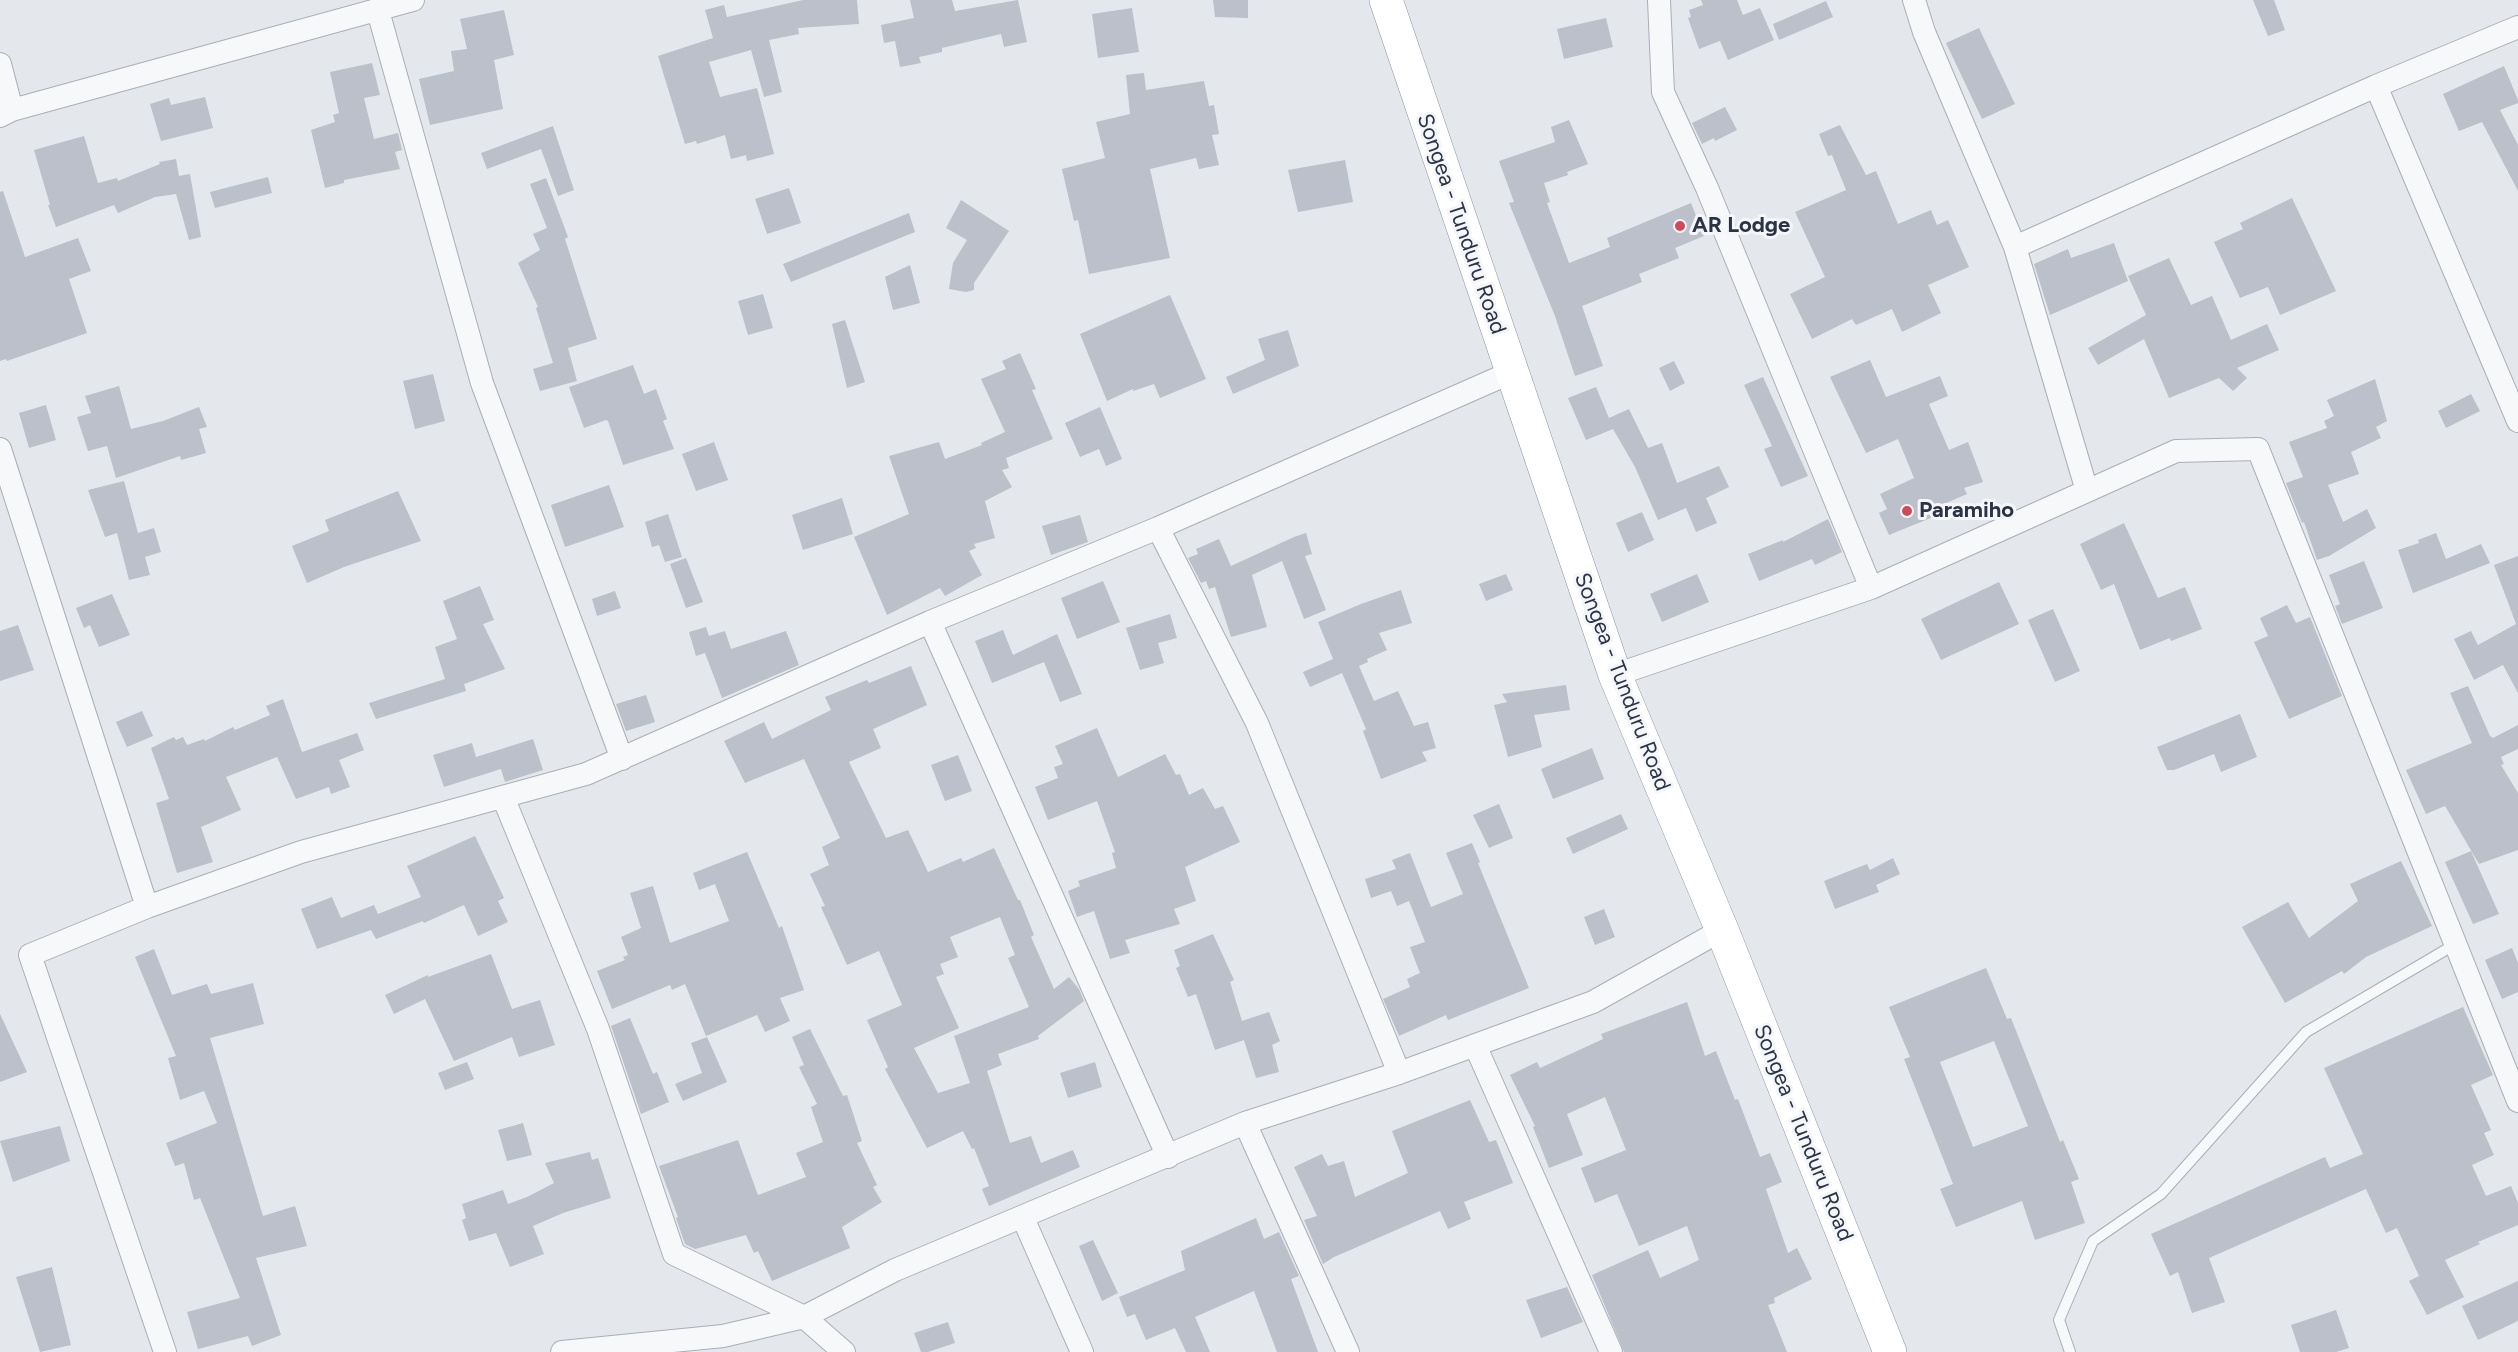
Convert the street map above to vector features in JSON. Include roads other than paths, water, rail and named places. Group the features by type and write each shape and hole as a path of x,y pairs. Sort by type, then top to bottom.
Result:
{"highway":[{"name":"Songea - Tunduru Road","path":"1386,0 1615,675 1722,930 1890,1352"}],"street":[{"path":"0,64 6,113 413,0"},
{"path":"1659,0 1664,92 1707,188 1871,588"},
{"path":"1914,0 1924,33 2015,247 2087,491"},
{"path":"378,11 482,383 622,759"},
{"path":"2015,247 2376,86 2518,27"},
{"path":"2376,86 2518,421"},
{"path":"165,1352 30,955 147,907 301,852 586,774 930,622 1158,528 1512,372"},
{"path":"0,449 147,907"},
{"path":"1615,675 1871,588 2176,451 2258,449 2518,1101"},
{"path":"1158,528 1257,723 1399,1073"},
{"path":"930,622 1168,1157"},
{"path":"503,797 598,1029 674,1254 804,1317 844,1352"},
{"path":"562,1352 723,1336 804,1317 896,1270 1245,1123 1399,1073 1593,1002 1722,930"},
{"path":"1475,1045 1611,1352"},
{"path":"1245,1123 1348,1352"},
{"path":"1023,1218 1082,1352"}],"lane":[{"path":"2070,1352 2058,1320 2093,1241 2162,1194 2306,1032 2454,945"}],"place":[{"name":"AR Lodge","path":"1680,226"},
{"name":"Paramiho","path":"1907,511"}]}
